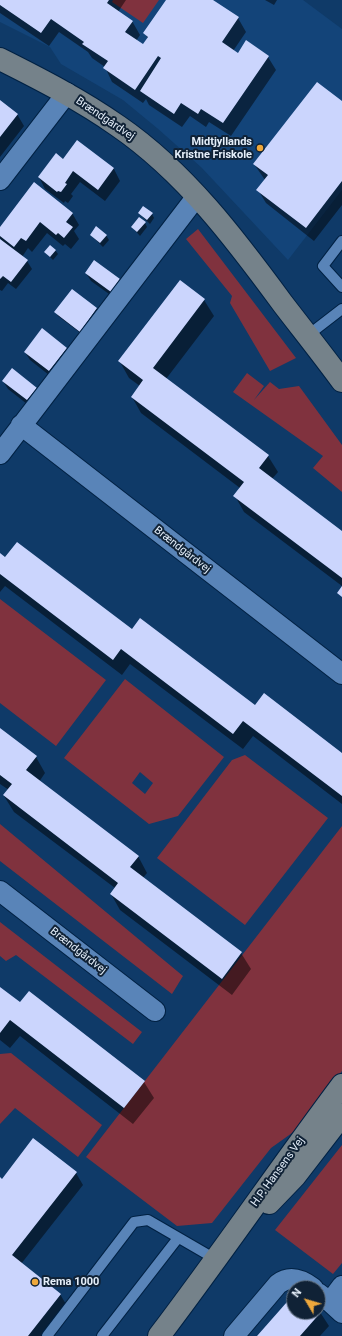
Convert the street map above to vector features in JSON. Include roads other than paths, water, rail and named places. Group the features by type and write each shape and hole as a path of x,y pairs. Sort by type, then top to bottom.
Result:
{"street":[{"name":"Brændgårdvej","path":"0,59 67,93 119,126 150,151 197,196 236,241 342,381"},
{"path":"0,180 67,93"},
{"path":"0,454 197,196"},
{"name":"Brændgårdvej","path":"21,425 342,674"},
{"name":"Brændgårdvej","path":"0,891 155,1011"},
{"name":"H.P. Hansens Vej","path":"159,1336 217,1260 281,1166 342,1085"},
{"name":"H.P. Hansens Vej","path":"217,1260 295,1176 342,1115"},
{"path":"234,1336 278,1284 290,1278 300,1280"},
{"path":"330,1303 342,1286"}],"lane":[{"path":"342,241 323,266 342,287"},
{"path":"307,336 342,309"},
{"path":"47,1336 134,1222 148,1220 217,1260"},
{"path":"102,1336 178,1238"}],"place":[{"name":"Midtjyllands Kristne Friskole","path":"260,148"},
{"name":"Rema 1000","path":"35,1282"}]}
